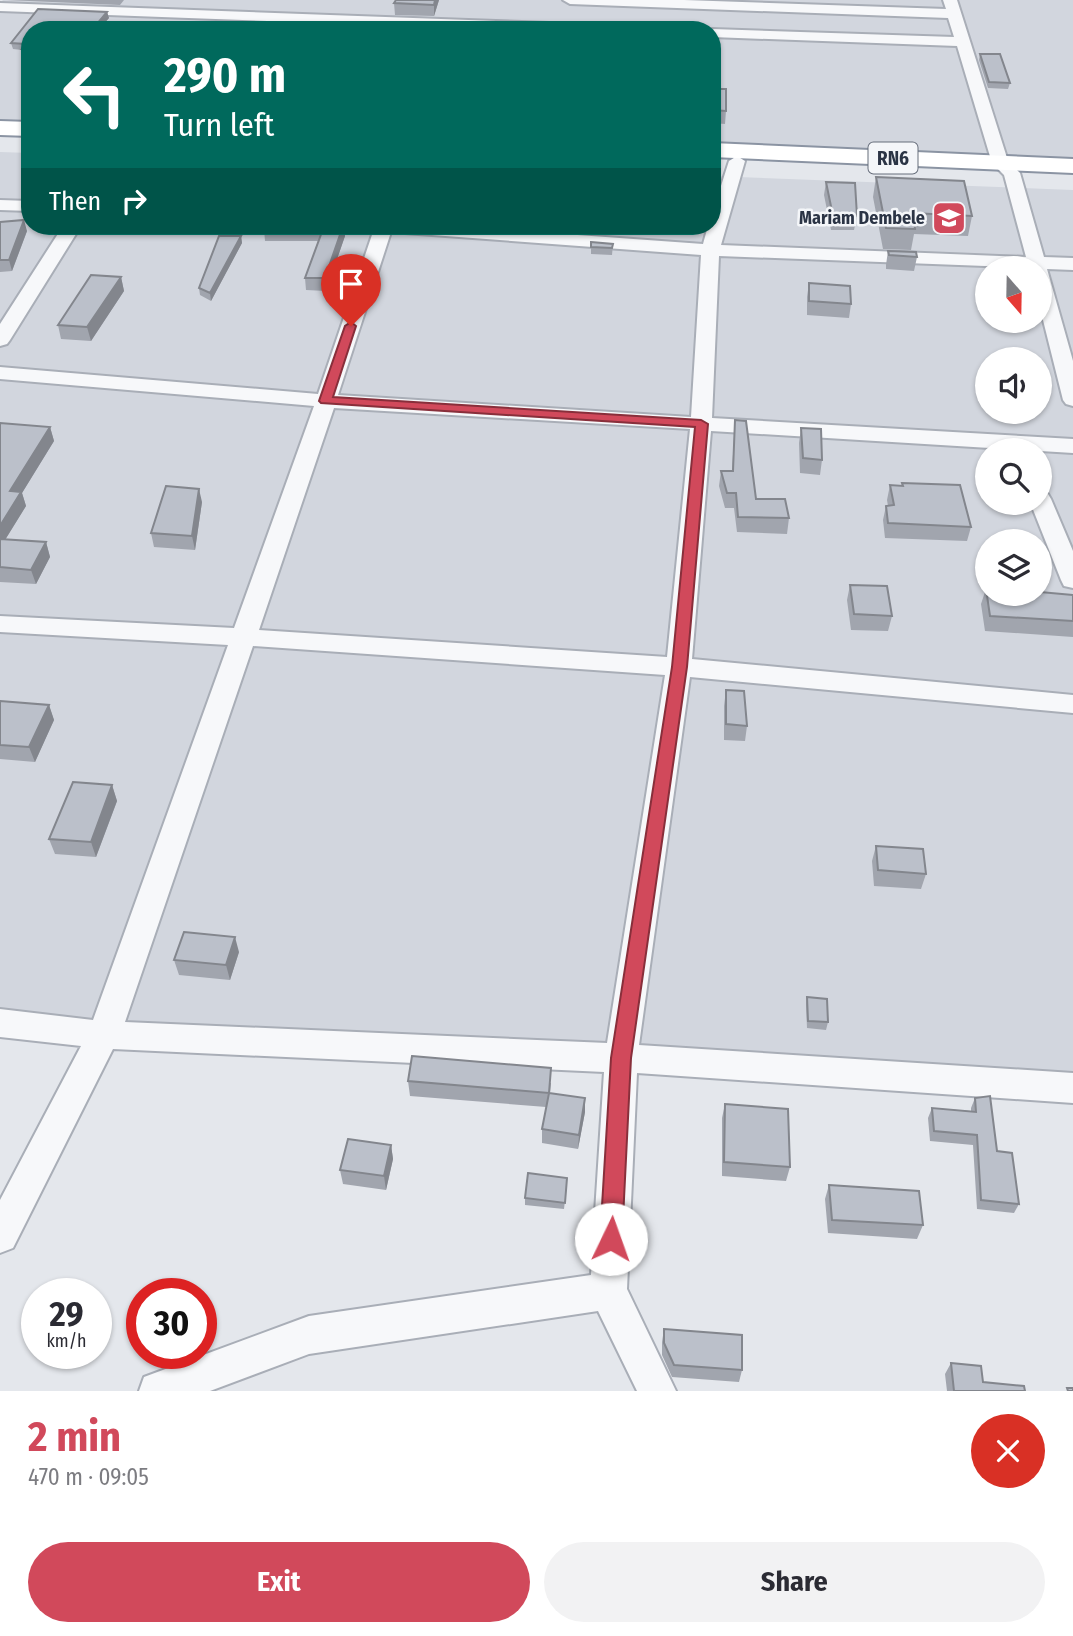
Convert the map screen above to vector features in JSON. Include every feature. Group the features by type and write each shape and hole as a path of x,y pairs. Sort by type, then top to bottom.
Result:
{"highway":[{"path":"0,128 21,129"},
{"path":"0,141 21,141"},
{"name":"RN6","path":"721,151 1006,168 1073,176"},
{"name":"RN6","path":"721,160 1006,168 1073,166"}],"street":[{"path":"570,0 952,7 961,42 1034,256"},
{"path":"0,7 457,21"},
{"path":"231,15 234,21"},
{"path":"721,33 961,42"},
{"path":"721,212 737,161"},
{"path":"0,205 21,206"},
{"path":"0,340 66,235"},
{"path":"0,1236 104,1035 382,235"},
{"path":"506,235 709,250 975,265"},
{"path":"656,1391 608,1291 621,1058 679,667 701,424 709,250 714,235"},
{"path":"1052,266 1073,264"},
{"path":"1052,321 1073,400"},
{"path":"0,373 326,401 975,443"},
{"path":"1052,446 1073,446"},
{"path":"1047,515 1073,580"},
{"path":"0,624 243,636 679,667 1073,704"},
{"path":"0,1023 104,1035 621,1058 1073,1088"},
{"path":"158,1391 309,1335 608,1291"}],"shaded area":[{"path":"3,0 1073,0 1073,168 721,153 721,21 21,21 21,125 0,124 0,3"},
{"path":"0,152 21,153 21,235 721,235 721,176 1073,190 1073,1088 0,1026"}],"building":[{"path":"396,0 435,0 434,5 394,3"},
{"path":"38,9 107,12 100,21 28,21"},
{"path":"21,30 21,44 11,43"},
{"path":"980,54 1000,54 1010,83 989,82"},
{"path":"721,89 726,89 726,111 721,111"},
{"path":"876,177 964,181 972,216 913,213 915,229 886,228"},
{"path":"826,182 855,183 857,216 833,216"},
{"path":"21,220 21,228 9,260 0,260 0,222"},
{"path":"321,235 340,235 325,278 305,278"},
{"path":"219,236 241,236 210,293 199,288"},
{"path":"591,242 613,244 612,248 591,247"},
{"path":"888,251 916,252 917,257 889,255"},
{"path":"91,275 121,277 87,327 58,325"},
{"path":"809,283 850,286 851,304 809,301"},
{"path":"735,420 746,421 756,499 785,499 789,518 738,517 736,493 727,493 721,471 733,471"},
{"path":"0,423 50,427 10,491 21,492 0,526"},
{"path":"801,428 821,429 822,460 803,458"},
{"path":"902,483 960,485 971,527 888,523 886,506 894,505 890,485 903,486"},
{"path":"166,486 199,489 192,536 151,533"},
{"path":"0,539 46,542 31,570 0,567"},
{"path":"850,585 887,586 892,616 854,614"},
{"path":"1052,593 1073,595 1073,621 990,616 989,606 1052,606"},
{"path":"726,690 744,691 747,726 726,724"},
{"path":"0,701 49,705 29,747 0,745"},
{"path":"73,782 112,785 91,842 49,839"},
{"path":"876,846 923,849 926,874 878,870"},
{"path":"184,932 235,937 226,965 174,960"},
{"path":"807,997 827,999 828,1022 808,1021"},
{"path":"412,1056 551,1068 549,1093 408,1081"},
{"path":"549,1093 585,1098 579,1135 542,1129"},
{"path":"990,1096 997,1151 1012,1153 1019,1204 981,1200 977,1135 934,1131 932,1108 976,1112 975,1098"},
{"path":"725,1104 788,1109 790,1167 724,1162"},
{"path":"348,1139 391,1145 384,1176 340,1170"},
{"path":"528,1173 567,1178 565,1203 525,1198"},
{"path":"829,1185 919,1191 923,1225 832,1220"},
{"path":"664,1329 742,1335 742,1370 674,1365 664,1343"},
{"path":"951,1363 981,1366 983,1382 1024,1386 1025,1391 954,1391"}],"place":[{"name":"Mariam Dembele","path":"949,218"}],"route":[{"path":"351,326 326,401 701,424 679,667 621,1058 611,1239"}]}
